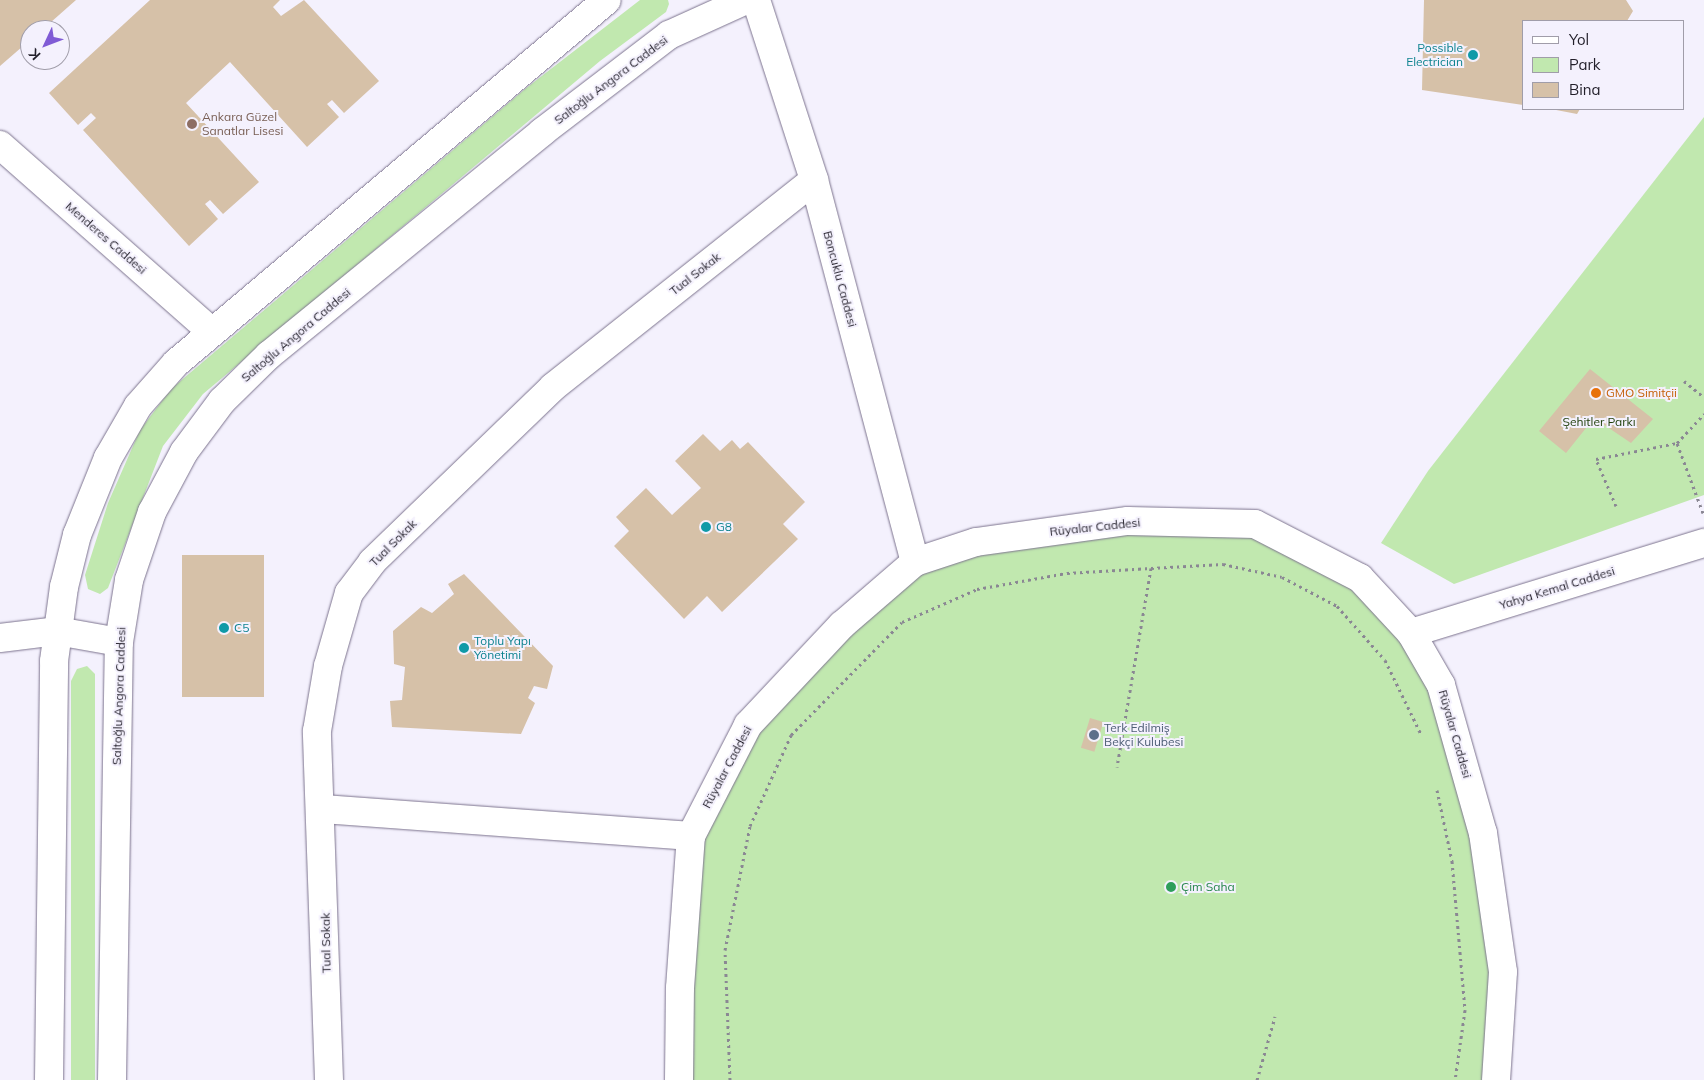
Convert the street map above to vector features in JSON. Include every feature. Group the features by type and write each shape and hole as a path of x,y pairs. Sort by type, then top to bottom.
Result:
{"street":[{"path":"49,1080 57,631 77,535 108,458 138,406 212,332 607,0"},
{"name":"Saltoğlu Angora Caddesi","path":"112,1080 119,642 129,580 152,512 184,452 244,377 643,53 696,21 746,0"},
{"name":"Boncuklu Caddesi","path":"756,0 814,180 915,562"},
{"name":"Menderes Caddesi","path":"0,145 212,332"},
{"name":"Tual Sokak","path":"329,1080 323,809 317,731 328,666 349,593 372,562 553,387 814,180"},
{"name":"Rüyalar Caddesi","path":"679,1080 680,988 691,836 748,725 842,625 915,562 976,542 1128,521 1255,524 1360,578 1411,633 1441,685 1483,833 1504,972 1496,1080"},
{"name":"Yahya Kemal Caddesi","path":"1411,633 1704,543"},
{"path":"0,638 57,631 119,642"},
{"path":"323,809 691,836"}],"path":[{"path":"1684,381 1704,397"},
{"path":"1616,506 1596,459 1677,443 1704,414"},
{"path":"1677,443 1704,516"},
{"path":"1117,767 1151,568"},
{"path":"730,1080 725,950 750,826 791,735 902,622 978,589 1067,573 1151,568 1240,568 1282,577 1337,606 1385,660 1424,739"},
{"path":"1436,786 1452,861 1465,1010 1455,1080"},
{"path":"1257,1080 1275,1017"}],"green space":[{"path":"640,0 668,0 669,4 666,12 600,61 203,394 163,446 108,588 100,594 88,589 85,575 108,503 140,430 171,389 525,89"},
{"name":"Şehitler Parkı","path":"1704,117 1704,495 1454,584 1381,543 1428,471"},
{"path":"1255,524 1360,578 1411,633 1483,833 1496,1080 679,1080 691,836 748,725 915,562 976,542"},
{"path":"87,666 95,674 95,1080 71,1080 71,681 77,669"}],"building":[{"path":"0,0 76,0 53,20 20,20 20,49 0,66"},
{"path":"150,0 280,0 273,7 281,16 304,0 379,81 344,113 332,100 327,104 339,117 307,147 230,62 186,103 259,182 223,214 210,200 205,204 218,219 189,246 83,130 96,118 91,113 78,125 49,93"},
{"name":"Possible Electrician","path":"1424,0 1626,0 1633,11 1628,20 1522,20 1522,105 1422,90"},
{"path":"1556,110 1579,110 1577,114"},
{"name":"GMO Simitçii","path":"1590,369 1653,419 1631,443 1594,418 1566,453 1539,431"},
{"name":"G8","path":"703,434 720,451 732,440 740,449 748,442 805,502 783,524 798,539 722,612 707,596 684,619 614,546 629,531 616,517 646,488 672,515 701,488 675,461"},
{"name":"C5","path":"182,555 264,555 264,697 182,697"},
{"name":"Toplu Yapı Yönetimi","path":"464,574 553,666 547,689 534,686 528,698 535,703 521,734 392,727 390,701 402,700 405,667 394,664 393,631 421,607 432,613 454,594 448,584"},
{"name":"Terk Edilmiş Bekçi Kulubesi","path":"1090,718 1103,722 1094,752 1081,748"}],"place":[{"name":"Possible Electrician","path":"1473,55"},
{"name":"Ankara Güzel Sanatlar Lisesi","path":"192,124"},
{"name":"GMO Simitçii","path":"1596,393"},
{"name":"G8","path":"706,527"},
{"name":"C5","path":"224,628"},
{"name":"Toplu Yapı Yönetimi","path":"464,648"},
{"name":"Terk Edilmiş Bekçi Kulubesi","path":"1094,735"},
{"name":"Çim Saha","path":"1171,887"}]}
